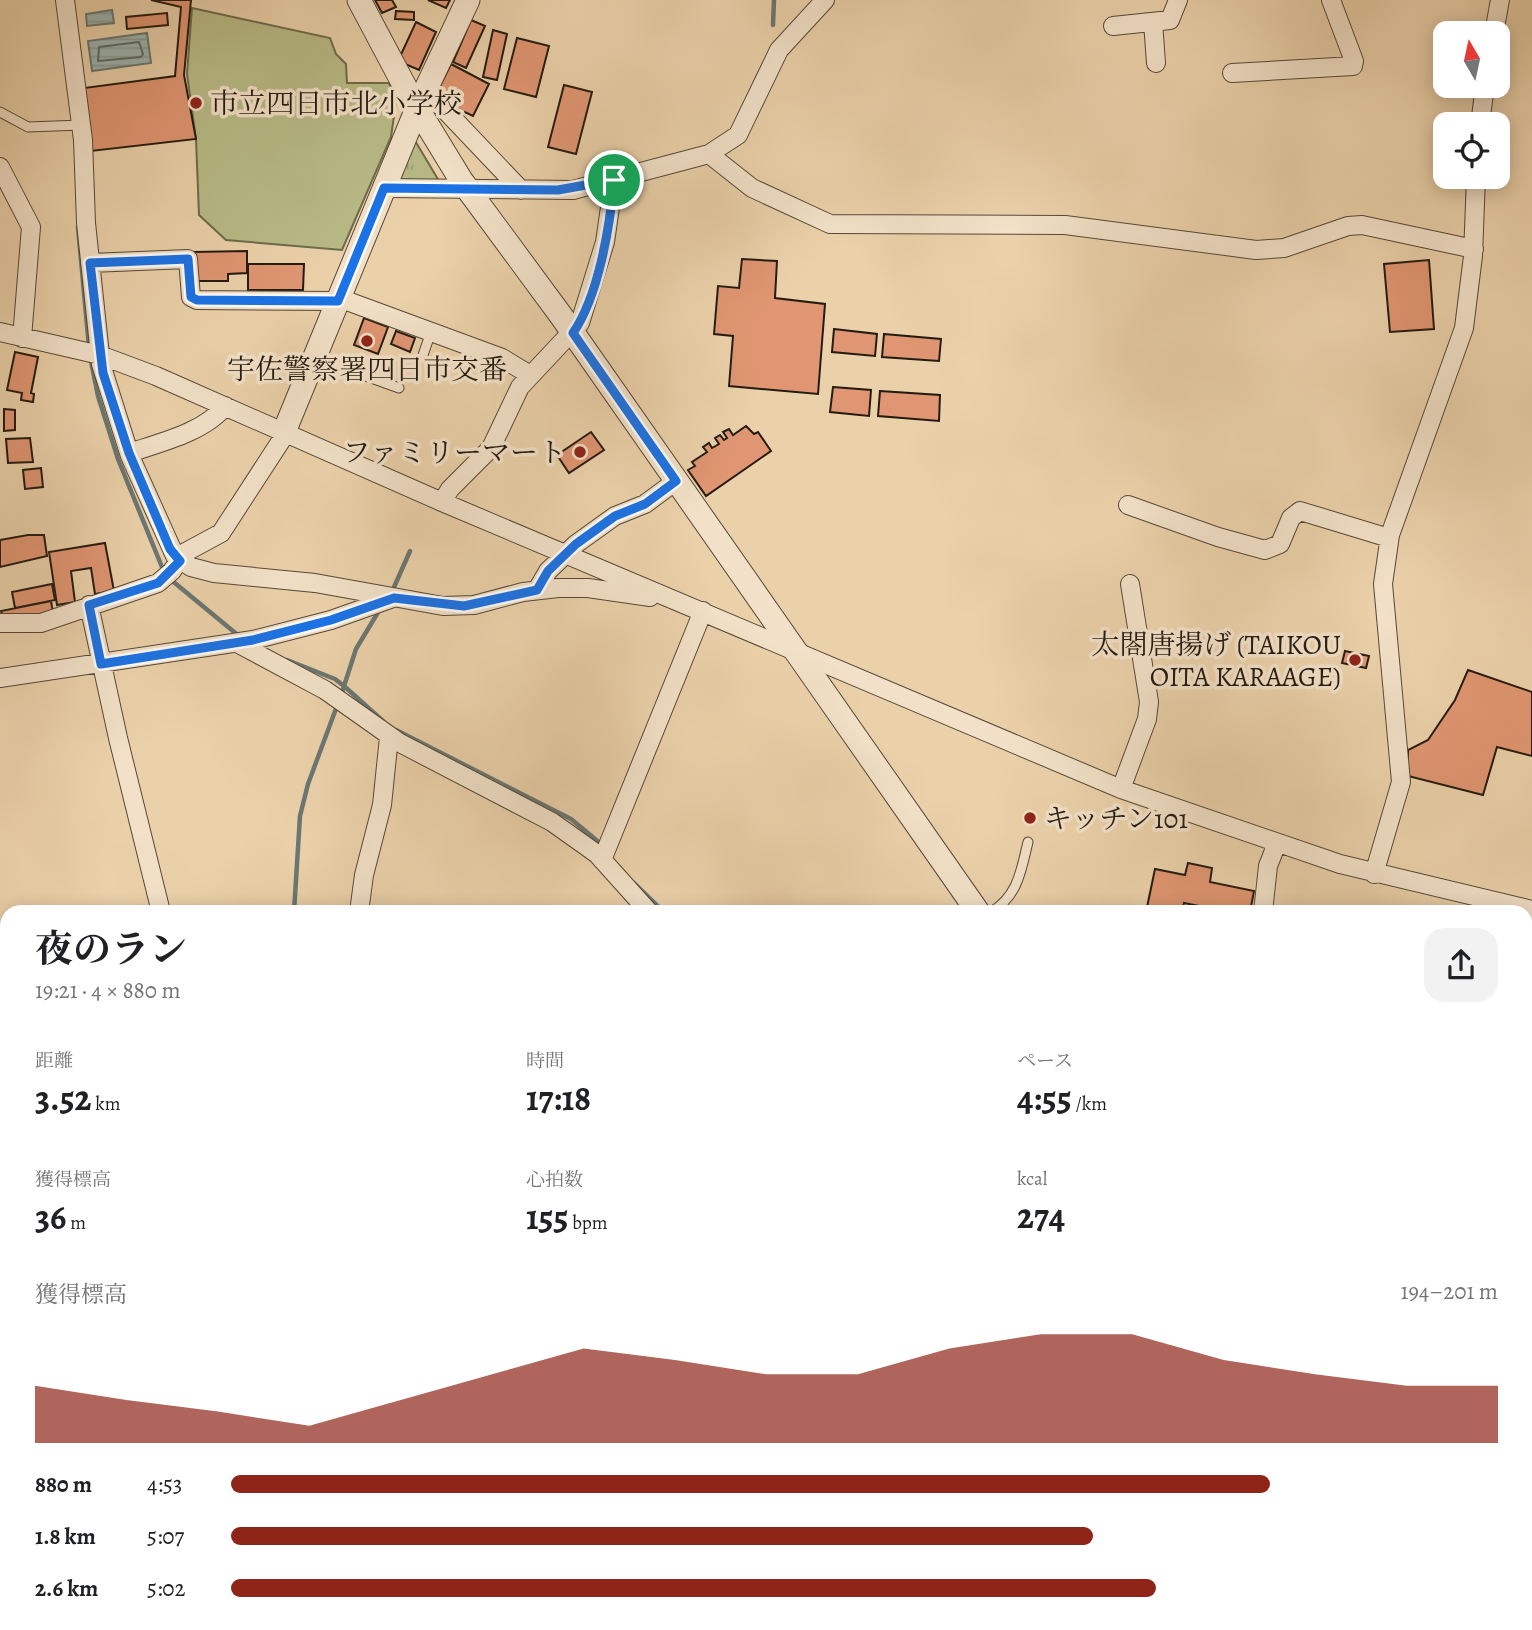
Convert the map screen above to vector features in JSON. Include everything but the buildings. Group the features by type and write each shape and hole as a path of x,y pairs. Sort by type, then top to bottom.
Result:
{"street":[{"path":"65,0 82,125 93,353 129,453 170,549 180,561 214,573 315,583 394,598 464,606 537,590 588,588 679,601"},
{"path":"359,0 421,99 467,189 573,333 973,905"},
{"path":"0,623 41,623 158,583 184,554 224,529 285,433 421,99 468,0"},
{"path":"384,188 573,190 709,154 738,135 779,50 825,0"},
{"path":"1113,26 1173,18 1178,0"},
{"path":"1232,74 1353,66 1354,61 1331,0"},
{"path":"1496,21 1500,0"},
{"path":"1153,22 1156,64"},
{"path":"421,99 522,190"},
{"path":"709,154 752,188 830,224 1065,225 1256,250 1284,248 1348,226 1362,225 1474,249"},
{"path":"0,167 31,227 22,338"},
{"path":"442,502 450,489 491,448 515,393 573,333 590,296 605,242 614,180"},
{"path":"1374,874 1401,782 1384,591 1389,538 1461,341 1474,249 1476,189"},
{"path":"90,263 188,259 189,289 191,297 197,300 338,299 509,361 530,375"},
{"path":"0,332 93,353 225,406 442,502 1121,789 1374,874 1510,905"},
{"path":"129,453 194,428 215,416 225,406"},
{"path":"537,590 565,554 615,516 645,504 676,481"},
{"path":"1128,505 1218,537 1265,550 1280,544 1291,518 1300,511 1389,538"},
{"path":"1121,789 1147,719 1149,702 1130,584"},
{"path":"0,678 237,643 308,627 394,598"},
{"path":"89,605 159,905"},
{"path":"602,860 703,611"},
{"path":"237,643 270,663 318,685 389,737 552,822 602,860 643,905"},
{"path":"360,905 364,875 383,804 389,737"},
{"path":"1264,905 1268,866 1277,843"}],"lane":[{"path":"0,112 28,127 82,125"},
{"path":"423,355 431,332"},
{"path":"315,357 399,387"},
{"path":"999,905 1012,894 1028,842"}],"green space":[{"path":"192,8 330,38 336,54 346,64 347,83 389,83 396,102 391,137 342,250 226,240 199,215 196,139 187,74"},
{"path":"414,139 442,186 390,185"}],"water":[{"path":"112,10 114,23 87,26 86,14"},
{"path":"147,33 151,63 92,71 88,41"}],"waterway":[{"path":"773,25 774,0"},
{"path":"78,227 89,347"},
{"path":"90,356 98,396 118,459 164,572"},
{"path":"391,594 410,551"},
{"path":"170,579 239,636"},
{"path":"380,609 356,649 344,686 383,721"},
{"path":"287,660 335,679 344,686 341,695"},
{"path":"294,905 300,816 308,784 337,706"},
{"path":"396,730 571,819 601,844"},
{"path":"634,883 657,905"}],"place":[{"name":"市立四日市北小学校","path":"196,103"},
{"name":"宇佐警察署四日市交番","path":"367,341"},
{"name":"ファミリーマート","path":"580,452"},
{"name":"太閤唐揚げ (TAIKOU OITA KARAAGE)","path":"1355,660"},
{"name":"キッチン101","path":"1030,818"}],"route":[{"path":"614,180 605,242 590,296 580,323 573,333 676,481 645,504 615,516 576,544 548,571 537,590 464,606 443,606 394,598 285,633 101,664 89,605 158,583 180,561 170,549 119,427 101,364 90,263 188,259 189,289 191,297 197,300 338,301 384,188 573,190 614,180"}]}
